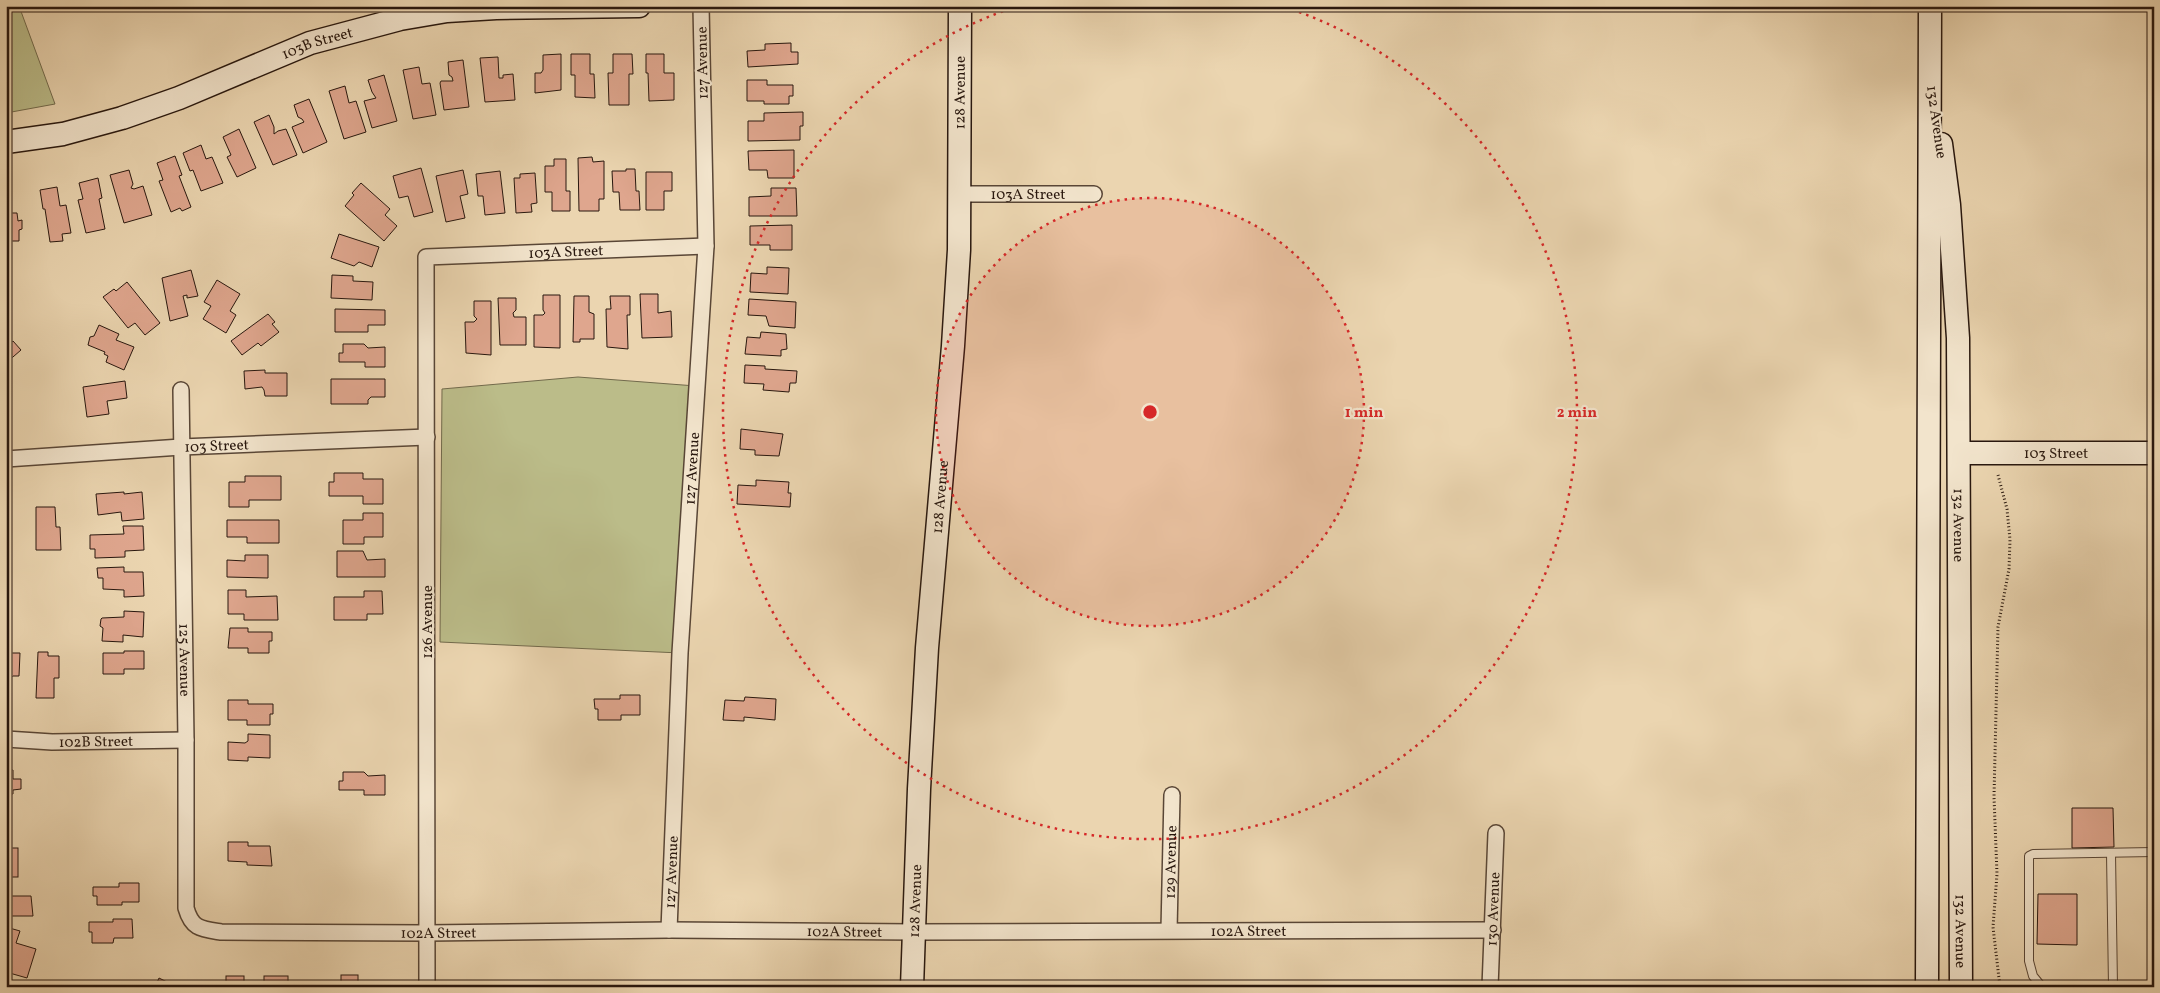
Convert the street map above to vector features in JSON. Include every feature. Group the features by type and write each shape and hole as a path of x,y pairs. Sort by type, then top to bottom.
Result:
{"main road":[{"name":"103B Street","path":"6,142 63,134 122,118 178,98 310,43 400,19 447,11 496,8 639,6"},
{"name":"128 Avenue","path":"912,987 919,789 927,648 953,346 959,250 960,6"},
{"name":"132 Avenue","path":"1927,987 1930,6"},
{"name":"132 Avenue","path":"1930,66 1950,205 1958,338 1961,987"},
{"name":"103 Street","path":"1960,453 2154,453"}],"street":[{"name":"127 Avenue","path":"669,930 680,653 706,246 701,6"},
{"name":"103A Street","path":"960,194 1094,194"},
{"name":"103A Street","path":"426,257 706,246"},
{"name":"126 Avenue","path":"426,257 427,987"},
{"name":"125 Avenue","path":"181,390 186,740 186,908 190,920 197,927"},
{"name":"103 Street","path":"6,460 181,447 427,437"},
{"name":"102B Street","path":"6,739 52,742 186,740"},
{"name":"129 Avenue","path":"1169,930 1172,794"},
{"name":"130 Avenue","path":"1490,987 1496,833"},
{"name":"102A Street","path":"197,927 221,932 428,933 669,930 914,932 1493,930"}],"lane":[{"path":"2111,852 2113,987"},
{"path":"2042,987 2033,976 2028,961 2029,856 2033,854 2154,852"}],"path":[{"path":"1998,474 2007,509 2010,540 2009,569 1998,627 1994,797 1997,874 1993,927 2000,987"}],"green space":[{"path":"6,6 19,6 55,104 6,113"},
{"path":"578,377 696,386 680,653 440,642 442,389"}],"building":[{"path":"791,43 791,52 798,52 798,64 748,67 747,51 765,50 765,44"},
{"path":"561,54 561,90 535,93 535,73 541,73 543,70 543,55"},
{"path":"571,54 590,54 590,74 594,74 595,98 575,97 575,75 571,75"},
{"path":"613,54 632,54 633,74 629,74 629,105 609,105 608,73 613,73"},
{"path":"646,54 664,54 664,73 674,73 674,100 649,101"},
{"path":"498,57 499,78 503,78 503,75 513,74 515,100 485,102 480,58"},
{"path":"463,60 469,107 444,110 440,83 441,81 453,81 449,75 448,62"},
{"path":"419,67 422,84 430,83 436,115 413,119 403,70"},
{"path":"384,75 397,121 372,128 364,101 376,98 368,80"},
{"path":"747,80 767,80 767,85 793,85 793,96 789,96 789,104 764,104 764,101 747,101"},
{"path":"345,86 349,103 356,101 366,132 344,139 329,91"},
{"path":"309,99 327,142 303,153 292,127 304,122 298,117 294,105"},
{"path":"803,112 800,140 748,141 748,121 764,121 764,113"},
{"path":"269,115 274,127 274,134 286,129 297,155 273,165 254,122"},
{"path":"239,129 256,168 237,177 227,157 231,155 223,137"},
{"path":"201,145 206,159 212,157 223,183 201,191 193,170 190,171 183,153"},
{"path":"794,150 794,178 768,178 767,170 749,170 748,151"},
{"path":"175,156 182,175 179,176 191,207 182,211 180,208 171,212 159,181 163,180 157,163"},
{"path":"592,157 593,162 604,161 604,199 599,199 599,211 579,211 578,158"},
{"path":"554,159 566,159 566,191 570,191 570,211 552,211 552,192 545,192 545,166 554,166"},
{"path":"421,168 433,212 414,217 408,196 399,198 393,176"},
{"path":"626,169 635,169 636,191 639,191 640,210 620,210 619,192 613,192 612,171 626,171"},
{"path":"129,170 133,184 131,188 143,186 152,215 124,223 110,175"},
{"path":"463,170 468,194 460,196 465,218 446,222 436,176"},
{"path":"500,171 505,213 485,215 483,196 478,196 476,174"},
{"path":"646,172 672,172 672,191 664,191 664,210 646,210"},
{"path":"535,173 537,203 531,204 532,212 516,213 514,178 520,178 520,174"},
{"path":"98,178 102,198 99,199 105,229 86,233 78,200 83,199 79,183"},
{"path":"361,183 390,209 385,215 397,226 384,241 345,206 354,195 352,193"},
{"path":"57,187 60,206 66,205 71,233 62,234 63,241 50,242 40,190"},
{"path":"771,188 796,188 797,216 749,216 749,197 771,196"},
{"path":"6,194 9,194 11,213 17,213 18,221 22,220 22,229 19,230 19,241 10,241 11,248 6,248"},
{"path":"792,225 792,250 770,250 770,245 750,245 750,226"},
{"path":"339,234 379,247 372,267 359,262 354,266 331,258"},
{"path":"767,267 789,268 788,294 750,292 751,273 767,274"},
{"path":"191,270 198,296 187,298 187,295 183,296 188,316 170,321 162,278"},
{"path":"332,275 353,276 353,281 373,282 372,300 331,298"},
{"path":"217,280 240,294 230,311 236,315 226,333 203,319 211,306 204,302"},
{"path":"127,282 160,323 145,335 135,323 128,328 103,297 114,289 116,291"},
{"path":"640,294 658,294 658,313 671,311 672,337 642,338"},
{"path":"543,295 560,295 560,348 534,347 534,315 543,315 545,313 543,310"},
{"path":"574,296 589,296 589,312 594,314 594,339 580,339 580,342 573,342"},
{"path":"610,296 630,296 630,315 627,315 628,349 607,347 606,309 611,309"},
{"path":"498,298 516,298 516,310 513,313 514,317 526,317 526,345 500,345"},
{"path":"749,299 796,302 795,328 769,326 766,316 748,315"},
{"path":"474,301 491,301 491,355 466,353 465,322 474,322 477,319 474,316"},
{"path":"335,309 385,310 385,325 368,325 368,332 335,332"},
{"path":"268,314 275,322 272,324 279,332 261,346 258,343 242,355 231,341"},
{"path":"99,325 119,334 116,340 134,347 124,370 106,362 108,356 104,354 105,352 88,345 90,337 94,336"},
{"path":"761,332 786,334 787,349 781,350 781,356 745,354 747,337 760,338"},
{"path":"13,341 21,350 6,363 6,347"},
{"path":"343,344 364,344 368,348 385,347 385,367 365,367 365,362 339,362 339,353 343,353"},
{"path":"745,365 765,366 765,369 797,371 796,383 790,383 789,392 763,390 764,384 744,383"},
{"path":"265,370 265,373 287,373 287,396 265,396 262,387 245,389 244,371"},
{"path":"331,379 385,379 385,397 371,397 368,400 368,404 331,404"},
{"path":"125,381 127,398 107,401 109,414 87,417 83,387"},
{"path":"741,429 783,434 779,456 755,455 755,450 740,449"},
{"path":"334,473 363,473 363,479 383,479 383,504 363,504 363,496 329,496 329,482 334,482"},
{"path":"245,476 281,476 281,500 249,500 249,507 229,507 229,482 245,482"},
{"path":"756,480 789,482 788,493 791,493 790,507 737,504 738,485 756,486"},
{"path":"124,492 124,494 142,492 144,519 122,521 121,512 98,515 96,494"},
{"path":"36,507 55,507 56,527 60,527 61,550 36,550"},
{"path":"363,513 383,513 383,537 364,537 364,544 343,544 343,520 363,520"},
{"path":"227,520 279,520 279,543 247,543 247,537 227,537"},
{"path":"123,526 143,526 144,550 125,551 125,557 95,558 95,549 90,549 90,535 124,534"},
{"path":"337,551 363,551 367,560 385,559 385,577 337,577"},
{"path":"245,555 268,555 268,578 227,577 227,560 245,561"},
{"path":"124,567 124,572 143,572 144,596 124,597 124,590 103,589 103,578 98,578 97,568"},
{"path":"228,590 246,590 246,597 277,596 278,620 244,620 244,614 228,614"},
{"path":"364,591 382,591 383,614 367,614 367,620 334,620 334,597 364,597"},
{"path":"124,611 144,612 143,637 123,635 123,642 102,641 103,628 100,626 101,619 124,617"},
{"path":"230,628 248,628 248,632 272,632 272,641 269,641 269,653 248,653 248,648 228,648"},
{"path":"124,651 144,651 144,669 124,669 124,674 103,674 103,653 124,653"},
{"path":"38,652 48,652 48,656 59,656 59,678 54,678 54,698 36,698"},
{"path":"6,653 20,653 19,676 10,678 11,695 6,695"},
{"path":"620,695 640,695 640,715 621,715 621,720 598,720 598,709 595,709 594,699 620,699"},
{"path":"745,697 776,699 775,720 744,717 744,721 723,720 725,700 744,701"},
{"path":"228,700 248,700 248,704 273,704 273,714 270,714 270,725 247,725 247,720 228,720"},
{"path":"248,734 270,735 270,758 248,757 248,761 228,760 228,742 245,743 248,741"},
{"path":"6,770 13,770 13,779 21,779 21,789 13,790 13,794 6,794"},
{"path":"343,772 364,772 368,776 385,775 385,795 364,795 364,790 339,790 339,781 343,781"},
{"path":"2072,808 2113,808 2114,847 2072,848"},
{"path":"228,842 248,842 248,846 270,846 272,866 247,865 247,862 228,861"},
{"path":"6,848 18,848 18,877 6,877"},
{"path":"119,883 139,883 139,902 122,902 122,905 97,905 97,896 93,896 93,887 119,887"},
{"path":"6,892 9,892 9,896 31,896 33,916 8,916 8,912 6,912"},
{"path":"2038,894 2077,894 2077,945 2037,944"},
{"path":"113,919 132,919 133,938 114,938 113,943 92,943 92,932 89,932 89,922 113,922"},
{"path":"6,927 20,931 16,943 36,949 27,978 6,972 8,958 6,957"},
{"path":"341,975 358,975 358,987 341,987"},
{"path":"226,976 244,976 244,987 226,987"},
{"path":"264,976 288,976 288,987 264,987"},
{"path":"159,978 177,987 155,987"}]}
